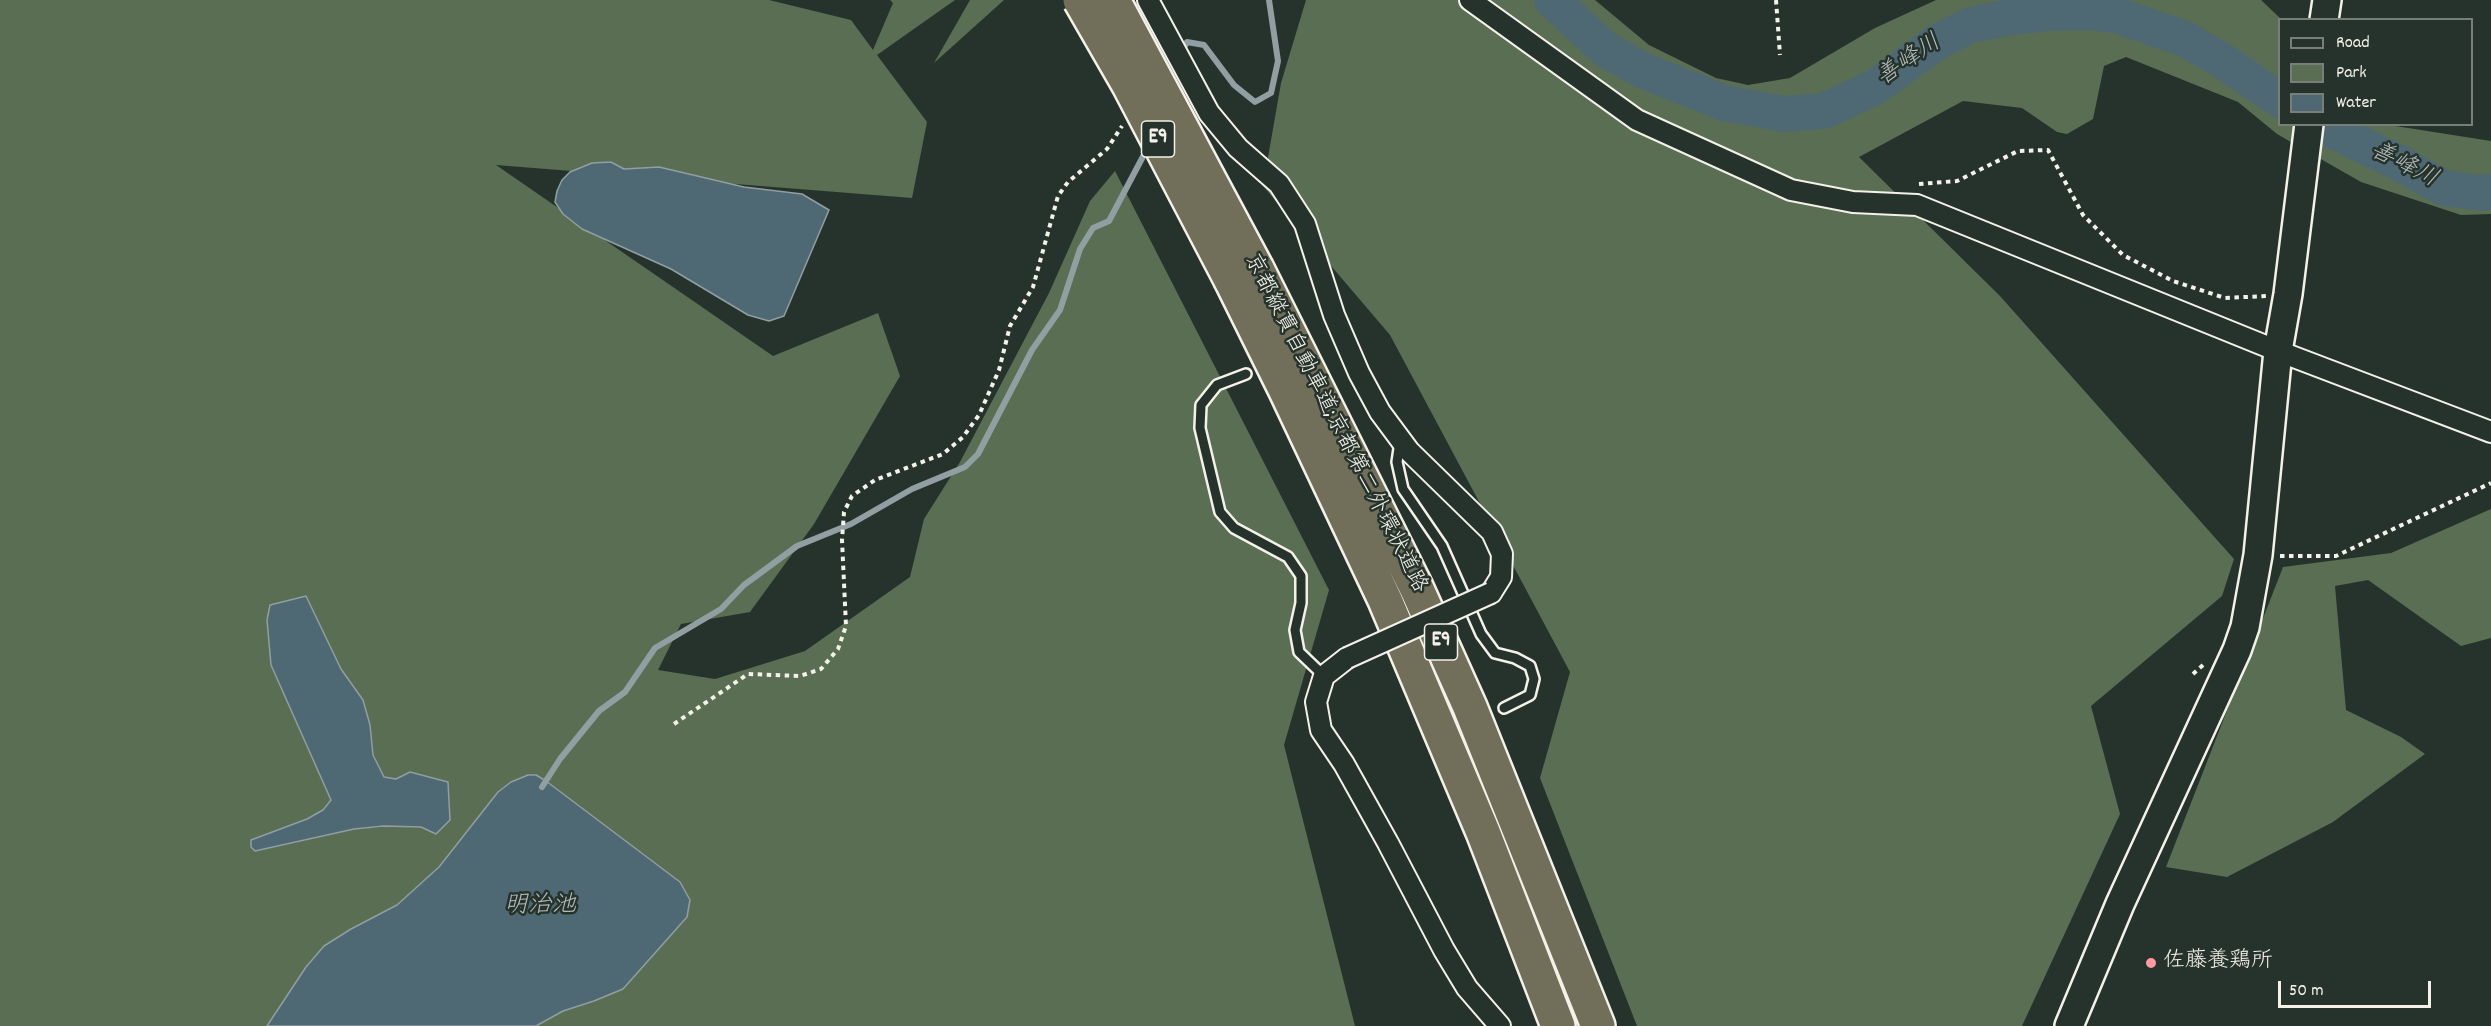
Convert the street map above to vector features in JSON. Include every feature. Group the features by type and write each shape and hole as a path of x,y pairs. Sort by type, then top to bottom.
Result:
{"highway":[{"name":"京都縦貫自動車道;京都第二外環状道路","path":"1080,0 1244,274 1371,494 1470,707 1599,1026"},
{"name":"京都縦貫自動車道;京都第二外環状道路","path":"1113,0 1244,274 1297,412 1385,600 1483,832 1558,1026"}],"street":[{"path":"1148,0 1209,113 1238,148 1280,184 1305,224 1334,315 1359,373 1380,412 1409,451 1492,532 1502,554 1501,577 1491,593 1347,658 1324,676 1316,702 1321,730 1344,764 1444,950 1467,988 1500,1026"},
{"path":"1470,0 1637,120 1791,190 1853,202 1917,205 2278,351 2491,432"},
{"path":"2324,18 2327,0"},
{"path":"2069,1026 2120,904 2237,650 2251,601 2258,555 2278,351 2288,294 2307,137"}],"lane":[{"path":"1246,374 1217,385 1201,405 1200,428 1221,512 1234,528 1288,557 1301,576 1301,603 1295,630 1299,652 1324,676"},
{"path":"1401,440 1397,462 1403,489 1442,546 1481,634 1495,653 1515,658 1530,666 1534,679 1530,695 1504,708"}],"path":[{"path":"1776,0 1780,56"},
{"path":"674,724 748,674 800,676 821,669 838,649 846,626 842,540 844,512 852,496 875,480 943,454 963,437 979,416 999,370 1010,326 1033,286 1058,196 1068,182 1107,149 1125,118"},
{"path":"1911,185 1957,181 2018,151 2048,150 2083,215 2123,255 2173,281 2225,298 2288,294"},
{"path":"2258,555 2336,556 2491,483"}],"green space":[{"path":"0,0 769,0 851,20 873,50 893,3 890,0 955,0 877,55 927,122 912,198 496,165 773,356 878,313 900,376 814,524 750,612 681,624 658,670 715,679 805,651 910,577 924,519 960,462 1049,293 1090,201 1115,171 1329,590 1284,745 1355,1026 536,1026 563,1011 594,1001 690,900 680,882 546,781 529,775 498,792 439,867 397,905 324,946 267,1026 0,1026","holes":["306,596 341,669 363,700 370,725 373,755 384,777 396,779 410,772 448,782 450,820 436,834 410,825 354,829 271,848 307,819 323,810 331,800 271,665"]},
{"path":"970,0 1004,0 934,63"},
{"path":"1306,0 1595,0 1649,45 1716,78 1748,85 1790,78 1875,28 1936,0 2261,0 2280,18 2278,18 2278,126 2395,126 2491,141 2491,214 2461,215 2361,182 2277,134 2238,102 2126,57 2104,66 2093,119 2067,134 2057,132 2022,108 1963,101 1859,157 2000,296 2234,559 2222,596 2091,706 2120,814 2022,1026 1637,1026 1540,778 1570,672 1390,335 1263,186 1281,83"},
{"path":"2491,509 2491,638 2461,646 2368,580 2335,586 2346,710 2401,737 2425,754 2333,822 2227,877 2166,867 2283,567 2391,553"}],"water":[{"path":"611,162 624,169 659,167 744,187 802,194 829,210 784,316 769,321 748,315 671,269 582,229 563,214 555,202 562,180 570,172 592,163"},
{"path":"306,596 341,669 363,700 370,725 373,755 384,777 396,779 410,772 448,782 450,820 436,834 421,827 384,826 354,829 255,851 251,847 251,840 307,819 323,810 331,800 271,665 267,620 270,605"},
{"name":"明治池","path":"528,775 536,775 546,781 680,882 690,900 687,917 623,989 563,1011 536,1026 267,1026 306,967 324,946 397,905 439,867 498,792 511,782"}],"waterway":[{"path":"1181,53 1187,42 1204,45 1234,85 1255,102 1271,93 1278,61 1269,0"},
{"name":"善峰川","path":"1552,0 1605,49 1644,71 1724,103 1784,114 1824,111 1875,87 1937,42 1971,25 2047,13 2090,12 2116,15 2185,39 2223,61 2278,99"},
{"name":"善峰川","path":"2323,126 2444,188 2482,193 2491,191"},
{"path":"542,787 560,759 599,711 625,692 655,648 721,609 744,585 797,546 851,524 912,489 965,467 978,454 1032,350 1060,310 1080,249 1093,228 1109,221 1148,147"}],"place":[{"name":"佐藤養鶏所","path":"2151,963"}]}
